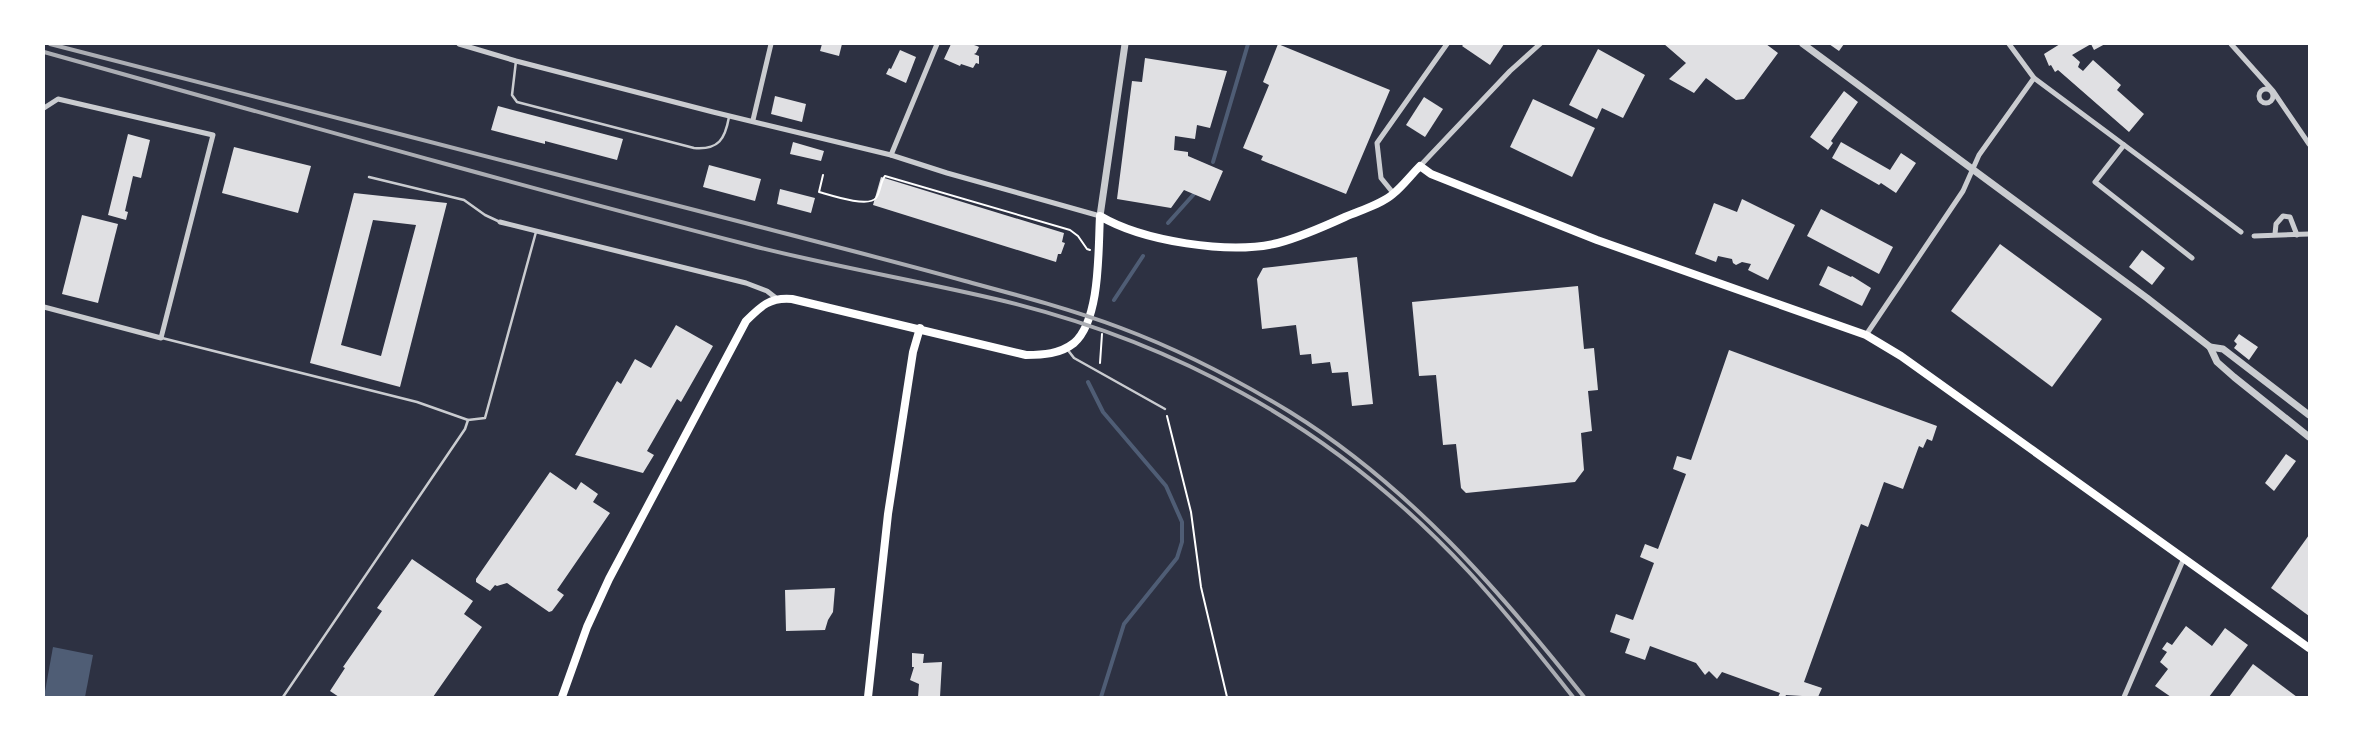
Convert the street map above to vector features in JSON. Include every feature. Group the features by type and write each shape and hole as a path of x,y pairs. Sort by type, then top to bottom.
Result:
{"main road":[{"path":"562,697 587,627 609,578 677,448 746,321 755,312 776,298 792,299 920,328 1026,355 1043,355 1066,348 1082,333 1090,313 1100,216 1117,226 1205,246 1242,246 1276,243 1308,234 1380,202 1394,194 1420,166 1431,174 1530,215 1866,335 1901,356 2309,648"},
{"path":"868,697 888,514 913,352 920,328"}],"street":[{"path":"459,44 516,61 891,154 947,173 1100,216 1125,44"},
{"path":"753,120 772,44"},
{"path":"891,154 937,44"},
{"path":"1394,194 1381,178 1377,143 1447,44"},
{"path":"1420,166 1510,71 1540,44"},
{"path":"1803,44 2147,298 2210,347 2218,362 2309,437"},
{"path":"2009,44 2034,78 2241,232"},
{"path":"2232,44 2272,91 2309,144"},
{"path":"1866,335 1963,191 1979,155 2034,78"},
{"path":"44,108 58,99 214,135 161,338 44,307"},
{"path":"2124,145 2095,182 2192,258"},
{"path":"2275,234 2276,224 2283,216 2290,217 2297,235"},
{"path":"500,222 755,285 776,298"},
{"path":"2254,236 2309,234"},
{"path":"2210,347 2223,349 2309,415"},
{"path":"2124,697 2184,558"}],"lane":[{"path":"516,61 512,95 517,102 688,147 705,149 714,146 724,138 729,115"},
{"path":"369,177 464,200 485,216 500,222"},
{"path":"161,338 417,402 468,420 484,418 537,230"},
{"path":"1066,348 1074,358 1164,409"},
{"path":"283,697 464,429 468,420"}],"path":[{"path":"823,175 819,192 858,202 874,200 877,197 882,180 886,176 1070,230 1078,236 1087,250"},
{"path":"1099,371 1102,334"},
{"path":"1164,409 1191,512 1201,587 1228,697"}],"water":[{"path":"53,647 93,655 85,697 44,697"}],"building":[{"path":"822,44 842,44 839,56 820,51"},
{"path":"951,44 971,44 979,47 974,54 979,56 979,64 976,63 973,68 961,64 960,66 944,59"},
{"path":"1278,44 1390,90 1346,194 1261,160 1263,156 1243,148 1269,85 1263,82"},
{"path":"1464,44 1504,44 1490,65 1462,46"},
{"path":"1664,44 1766,44 1778,53 1744,99 1736,100 1706,78 1694,93 1669,79 1686,63"},
{"path":"1829,44 1844,44 1839,51"},
{"path":"2060,44 2091,44 2072,55 2080,62 2078,67 2083,71 2093,60 2121,85 2117,90 2144,114 2129,132 2058,70 2055,72 2051,65 2049,66 2044,54"},
{"path":"2091,44 2105,44 2094,50"},
{"path":"1598,49 1645,75 1623,118 1602,108 1597,119 1569,105"},
{"path":"900,50 916,57 906,83 886,74 889,68 891,69"},
{"path":"1145,58 1227,71 1210,128 1197,125 1195,139 1175,136 1174,150 1188,152 1188,156 1223,171 1210,201 1184,190 1171,208 1117,199 1132,81 1142,82"},
{"path":"1844,91 1858,102 1831,141 1833,143 1828,150 1810,137"},
{"path":"775,96 806,104 802,122 771,114"},
{"path":"1424,97 1443,109 1425,137 1406,125"},
{"path":"1533,99 1595,128 1572,177 1510,147"},
{"path":"498,106 623,139 617,160 545,141 545,144 491,130"},
{"path":"128,134 150,140 141,178 133,176 125,211 128,212 126,220 108,215"},
{"path":"793,142 824,151 821,161 790,154"},
{"path":"1841,142 1890,170 1901,153 1916,163 1896,193 1881,183 1879,185 1832,158"},
{"path":"234,147 311,166 298,213 222,193"},
{"path":"709,165 761,179 755,201 703,187"},
{"path":"881,177 1064,233 1062,242 1065,243 1061,254 1058,254 1056,262 873,205"},
{"path":"780,189 815,198 811,213 777,204"},
{"path":"354,193 447,203 400,387 310,363","holes":["373,220 416,225 381,356 341,345"]},
{"path":"1742,199 1795,225 1768,280 1748,270 1751,264 1742,262 1736,265 1732,259 1718,256 1716,262 1695,254 1714,203 1737,212"},
{"path":"1821,209 1893,247 1879,274 1807,236"},
{"path":"82,215 118,224 98,303 62,294"},
{"path":"2000,244 2102,319 2052,387 1951,311"},
{"path":"2142,250 2165,268 2152,285 2129,267"},
{"path":"1357,257 1373,404 1352,406 1348,372 1332,373 1330,362 1312,364 1311,354 1300,355 1296,325 1262,329 1257,279 1263,268"},
{"path":"1828,266 1852,276 1871,288 1862,306 1819,285"},
{"path":"1578,286 1584,349 1594,348 1598,390 1588,391 1592,431 1581,433 1584,470 1575,482 1466,493 1461,488 1456,444 1443,445 1436,375 1419,376 1412,302"},
{"path":"676,325 713,346 681,402 677,399 647,451 654,455 643,473 575,455 617,381 621,384 635,359 651,368"},
{"path":"2239,334 2258,347 2249,360 2234,348 2237,344 2234,341"},
{"path":"1729,350 1937,426 1932,441 1927,439 1923,448 1919,446 1903,489 1884,482 1868,527 1861,524 1804,682 1822,688 1818,697 1786,695 1785,697 1778,697 1780,693 1722,672 1717,679 1709,671 1705,675 1696,663 1650,646 1645,660 1625,653 1630,639 1610,632 1616,614 1633,620 1654,563 1640,557 1645,544 1658,549 1686,474 1673,469 1677,456 1691,460"},
{"path":"2286,454 2296,461 2274,491 2265,483"},
{"path":"550,472 576,490 581,482 598,494 593,502 610,513 557,590 564,595 552,611 549,612 507,583 495,585 490,591 476,582 476,579"},
{"path":"2309,535 2309,616 2271,588"},
{"path":"412,559 473,601 464,614 482,627 433,697 339,697 330,691 345,668 343,667 382,611 377,608"},
{"path":"835,588 833,612 825,630 786,631 785,590"},
{"path":"2186,626 2212,646 2225,628 2248,645 2209,697 2171,697 2155,686 2168,669 2160,662 2167,652 2162,649 2167,642 2172,645"},
{"path":"912,653 924,654 923,663 942,662 940,697 918,697 919,684 910,680 914,667 912,667"},
{"path":"2253,664 2297,697 2229,697"}],"waterway":[{"path":"1213,162 1248,44"},
{"path":"1168,223 1194,194"},
{"path":"1114,300 1143,256"},
{"path":"1088,382 1103,412 1166,486 1182,522 1182,542 1177,558 1124,624 1101,697"}],"railway":[{"path":"50,44 662,201 1024,297 1121,328 1165,346 1249,388 1290,412 1374,472 1412,506 1485,579 1584,697"},
{"path":"44,52 664,223 815,261 1035,309 1096,328 1156,351 1214,378 1273,411 1334,451 1391,497 1469,572 1573,697"}]}
